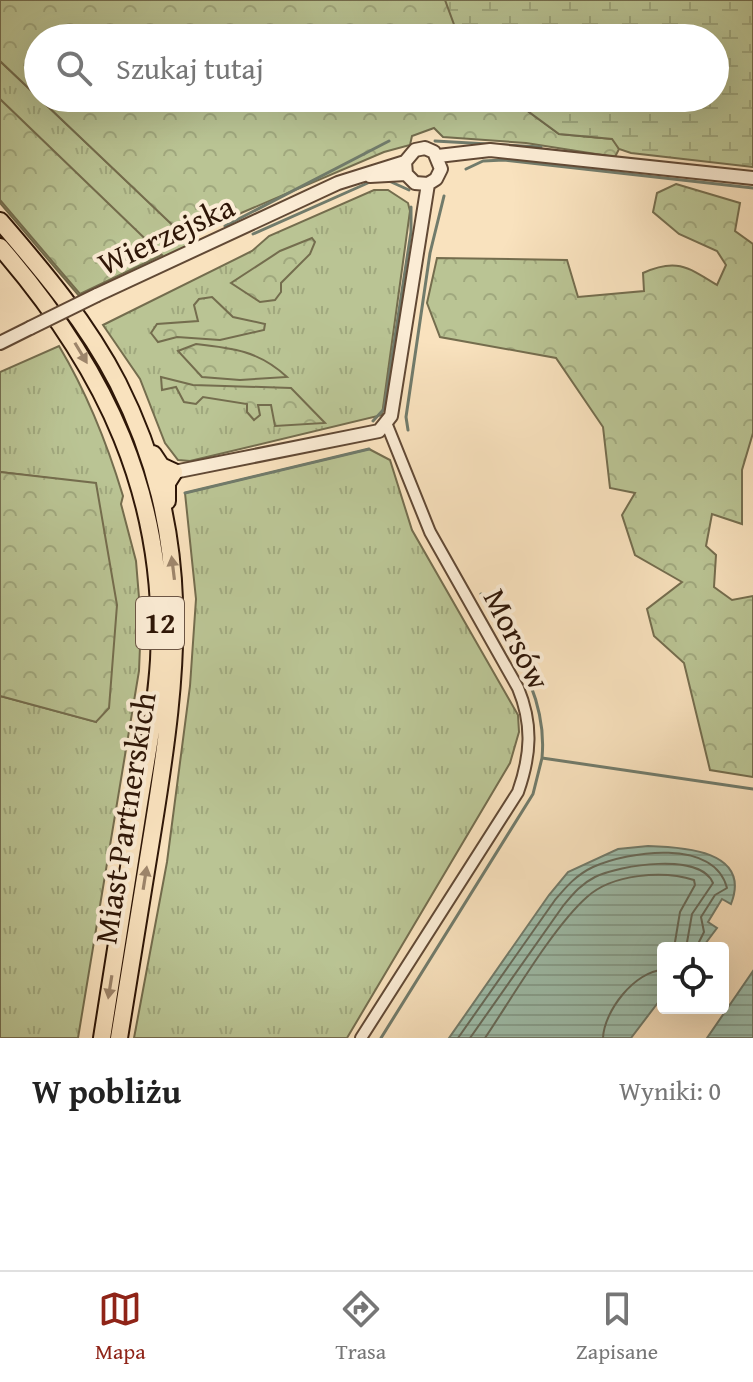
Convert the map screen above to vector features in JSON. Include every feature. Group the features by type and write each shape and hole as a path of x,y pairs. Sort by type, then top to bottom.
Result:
{"main road":[{"name":"Miast Partnerskich","path":"0,221 88,332 117,382 144,443 165,521 176,599 175,672 119,1038"},
{"name":"Miast Partnerskich","path":"0,247 63,324 103,392 136,473 154,554 160,615 157,680 102,1038"},
{"path":"144,443 161,466 174,472 167,483 165,521"}],"street":[{"path":"174,472 379,431 387,425 392,411 419,230 410,153 420,148 430,149 439,163 436,179 413,176"},
{"path":"439,163 480,150 502,151 753,178"},
{"name":"Wierzejska","path":"0,343 355,177 413,176"},
{"name":"Morsów","path":"361,1038 518,792 527,764 529,740 526,712 518,688 430,532 387,425"}],"green space":[{"path":"0,0 753,0 729,24 24,24 24,84 0,61"},
{"path":"445,0 753,0 753,167 631,153 619,149 612,139 559,134 529,112 729,112 729,24 454,24"},
{"path":"0,61 24,84 24,112 54,112 193,244 80,297 0,203"},
{"path":"0,99 162,255 80,294 0,200"},
{"path":"54,112 529,112 559,134 613,139 619,149 615,157 526,143 443,137 434,128 412,136 410,145 384,152 185,237"},
{"path":"676,184 740,203 735,231 753,244 753,433 742,470 742,524 712,514 706,546 716,555 714,587 732,600 753,596 753,777 710,770 684,663 654,636 647,609 682,582 635,555 622,515 635,493 610,488 603,427 556,358 440,337 427,303 437,258 567,260 578,297 644,291 643,273 673,265 690,269 717,285 726,265 717,251 679,234 653,212 657,193"},
{"path":"374,190 388,190 408,203 410,211 382,415 190,461 178,460 165,443 140,379 103,325 252,251 269,236"},
{"path":"0,229 83,334 121,403 149,474 167,564 168,686 114,1038 108,1038 164,685 136,455 117,408 73,330 0,239"},
{"path":"312,238 315,242 310,254 281,283 281,292 275,300 260,302 231,283 280,251"},
{"path":"212,297 233,317 265,324 264,330 220,340 177,337 158,342 151,333 157,324 198,321 194,305 199,299"},
{"path":"196,344 245,352 266,361 287,377 240,380 202,377 178,351"},
{"path":"59,346 96,419 123,496 121,504 136,561 141,622 139,671 78,1038 0,1038 0,696 96,722 96,484 0,472 0,372"},
{"path":"161,377 193,385 291,388 325,423 275,426 271,405 258,405 260,415 254,420 247,412 247,404 203,397 196,404 184,402 176,387 162,390"},
{"path":"369,449 390,460 412,530 518,715 519,732 510,763 347,1038 134,1038 167,862 190,686 196,599 185,493"},
{"path":"0,472 96,483 117,605 109,708 96,722 0,696"}],"water":[{"path":"648,846 710,855 723,862 732,872 735,886 731,904 722,899 708,922 717,928 706,942 657,942 657,1004 631,1038 449,1038 568,872 618,849"},
{"path":"753,971 753,1038 707,1038 723,1014 729,1014 729,1006"}],"waterway":[{"path":"225,226 389,141"},
{"path":"435,141 541,147"},
{"path":"466,169 483,161 504,160 753,188"},
{"path":"389,181 409,190"},
{"path":"253,234 370,182"},
{"path":"408,430 406,417 430,253 444,196"},
{"path":"373,421 384,409 411,232 411,207"},
{"path":"185,493 369,449"},
{"path":"481,594 515,652 533,692 539,713 542,758"},
{"path":"381,1038 533,794 542,758 753,789"}]}
